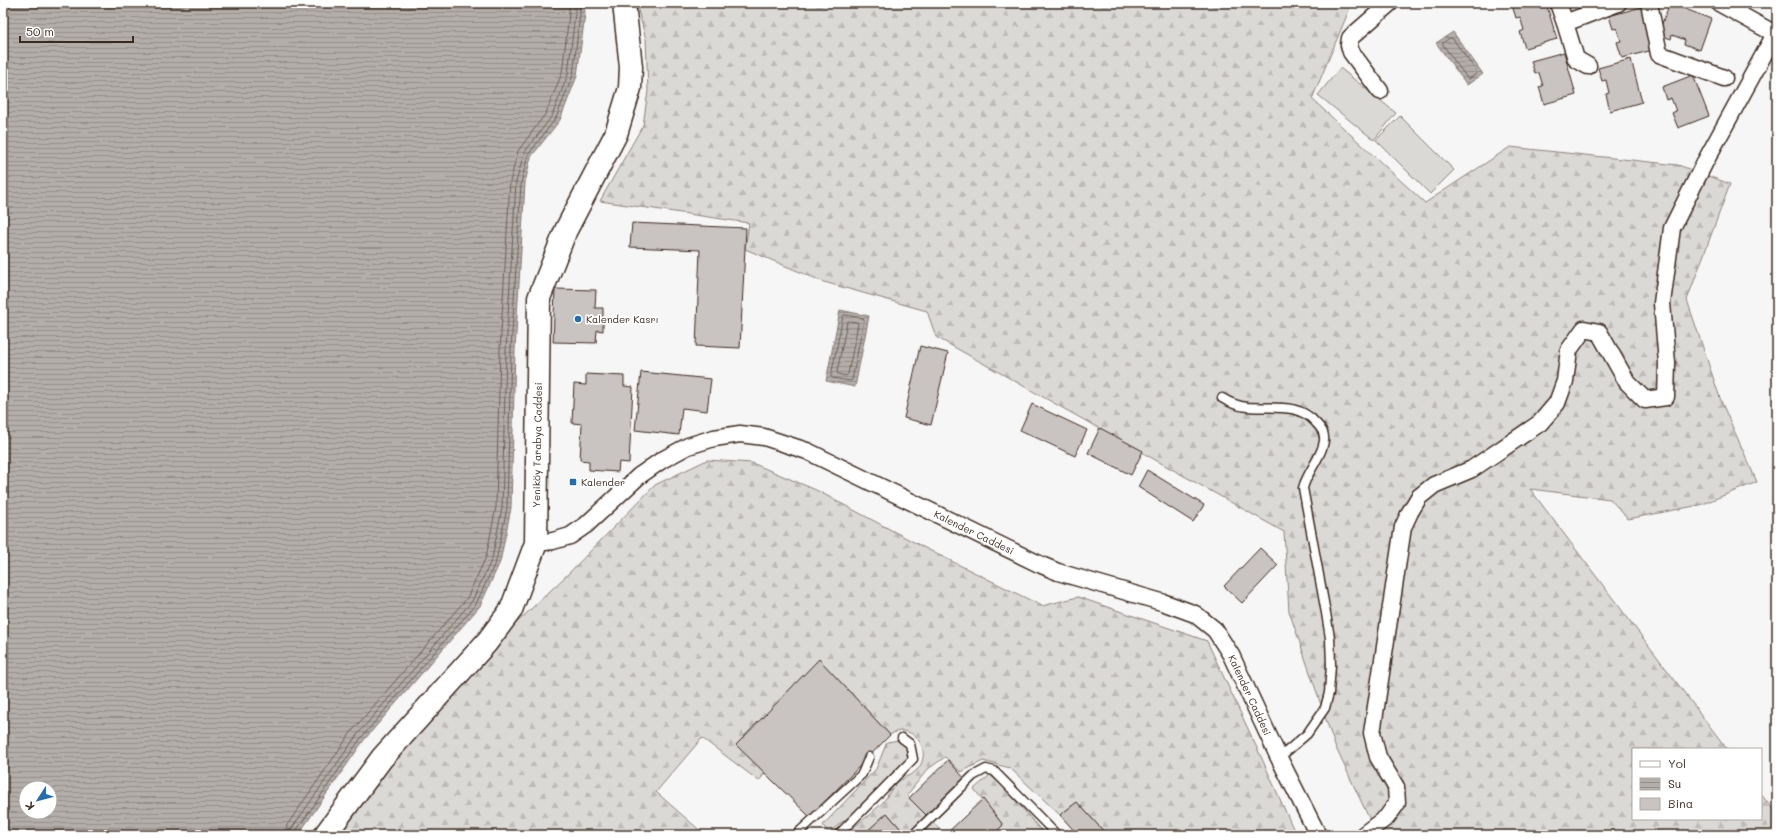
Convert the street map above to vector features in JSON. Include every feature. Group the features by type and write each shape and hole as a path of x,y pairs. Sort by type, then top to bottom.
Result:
{"main road":[{"name":"Yeniköy Tarabya Caddesi","path":"325,835 382,758 487,642 511,610 536,543 539,298 566,230 616,134 630,88 631,67 624,3"}],"street":[{"path":"1380,91 1351,52 1350,38 1390,3"},
{"path":"1558,3 1576,59 1588,66"},
{"path":"1565,23 1618,3"},
{"path":"1648,3 1659,54 1724,78"},
{"path":"1362,835 1387,817 1396,803 1396,787 1378,757 1372,733 1403,527 1419,497 1434,485 1472,469 1540,423 1557,403 1565,381 1569,350 1584,329 1599,332 1627,382 1645,400 1666,397 1667,363 1662,303 1672,228 1705,162 1776,35 1719,3"},
{"name":"Kalender Caddesi","path":"536,543 553,541 570,536 586,524 640,476 662,460 688,446 714,438 740,434 764,437 808,451 1038,564 1058,572 1165,603 1194,614 1216,630 1231,654 1279,758 1318,835"}],"lane":[{"path":"1222,398 1239,406 1286,407 1301,411 1313,418 1323,430 1325,440 1322,450 1305,479 1303,488 1330,638 1331,664 1328,693 1324,708 1307,734 1279,758"},
{"path":"838,835 913,759 910,744 902,738"},
{"path":"800,835 798,833 862,774 869,757"},
{"path":"914,835 973,776 986,769 994,771 1057,835"}],"green space":[{"path":"636,3 1352,3 1312,99 1425,203 1510,147 1678,165 1730,184 1687,300 1721,401 1757,482 1700,505 1628,519 1610,499 1530,489 1726,748 1632,748 1632,820 1762,820 1762,795 1777,815 1777,835 1377,835 1335,746 1289,611 1284,532 936,337 927,311 824,282 745,249 749,223 600,201 643,125 648,91 646,39"},
{"path":"1340,68 1396,113 1374,140 1318,95"},
{"path":"1400,116 1454,170 1430,194 1376,140"},
{"path":"707,460 752,463 816,490 925,548 1042,606 1078,597 1207,641 1296,835 1107,835 1077,802 1060,815 1010,768 983,761 961,772 945,757 928,769 907,795 945,835 906,835 887,813 863,835 843,835 866,818 882,803 898,782 918,769 923,758 923,751 917,738 911,733 897,731 890,735 819,660 737,745 765,773 759,781 702,738 656,792 705,835 331,835 453,683 569,573 655,485"},
{"path":"905,739 915,751 913,767 899,769 887,778 882,791 828,833 823,825 876,769 887,742"},
{"path":"990,775 1004,787 1045,835 993,835 1003,825 974,789"}],"water":[{"path":"3,3 584,3 585,14 577,76 560,120 531,157 525,183 515,350 511,508 500,562 480,606 364,740 298,835 3,835"},
{"path":"1453,32 1483,74 1467,85 1436,43"},
{"path":"840,310 869,316 855,387 826,381"}],"building":[{"path":"1520,3 1546,3 1557,39 1525,48 1520,32 1524,30 1520,17 1516,18 1512,5"},
{"path":"1670,3 1711,19 1700,50 1684,44 1685,40 1672,35 1671,39 1658,34"},
{"path":"1641,7 1653,50 1622,58 1617,42 1621,41 1617,28 1613,29 1609,16"},
{"path":"1564,52 1576,95 1544,104 1539,87 1543,86 1539,73 1535,74 1531,61"},
{"path":"1631,59 1642,102 1610,111 1606,94 1609,93 1606,80 1602,81 1598,68"},
{"path":"1693,75 1709,116 1678,128 1672,113 1676,111 1671,98 1666,100 1662,87"},
{"path":"632,223 746,228 740,348 696,346 700,250 630,247"},
{"name":"Kalender Kasrı","path":"555,289 596,290 595,308 603,308 603,331 597,330 596,343 553,342"},
{"path":"920,346 948,353 931,425 904,418"},
{"path":"641,372 711,379 707,411 682,408 679,435 635,430"},
{"path":"586,374 624,376 624,386 633,387 629,463 619,462 618,472 589,470 589,461 580,460 582,424 572,423 574,384 586,385"},
{"path":"1032,404 1087,430 1075,456 1020,430"},
{"path":"1100,428 1143,451 1131,475 1088,453"},
{"path":"1147,470 1204,505 1193,522 1138,487"},
{"path":"1260,548 1278,565 1242,603 1224,586"},
{"path":"819,659 890,735 810,817 736,745"},
{"path":"948,760 966,780 927,816 909,798"},
{"path":"983,799 1003,825 993,835 945,835"},
{"path":"1077,802 1107,835 1078,835 1060,815"},
{"path":"887,813 906,835 863,835"}],"place":[{"name":"Kalender Kasrı","path":"578,319"},
{"name":"Kalender","path":"573,482"}]}
